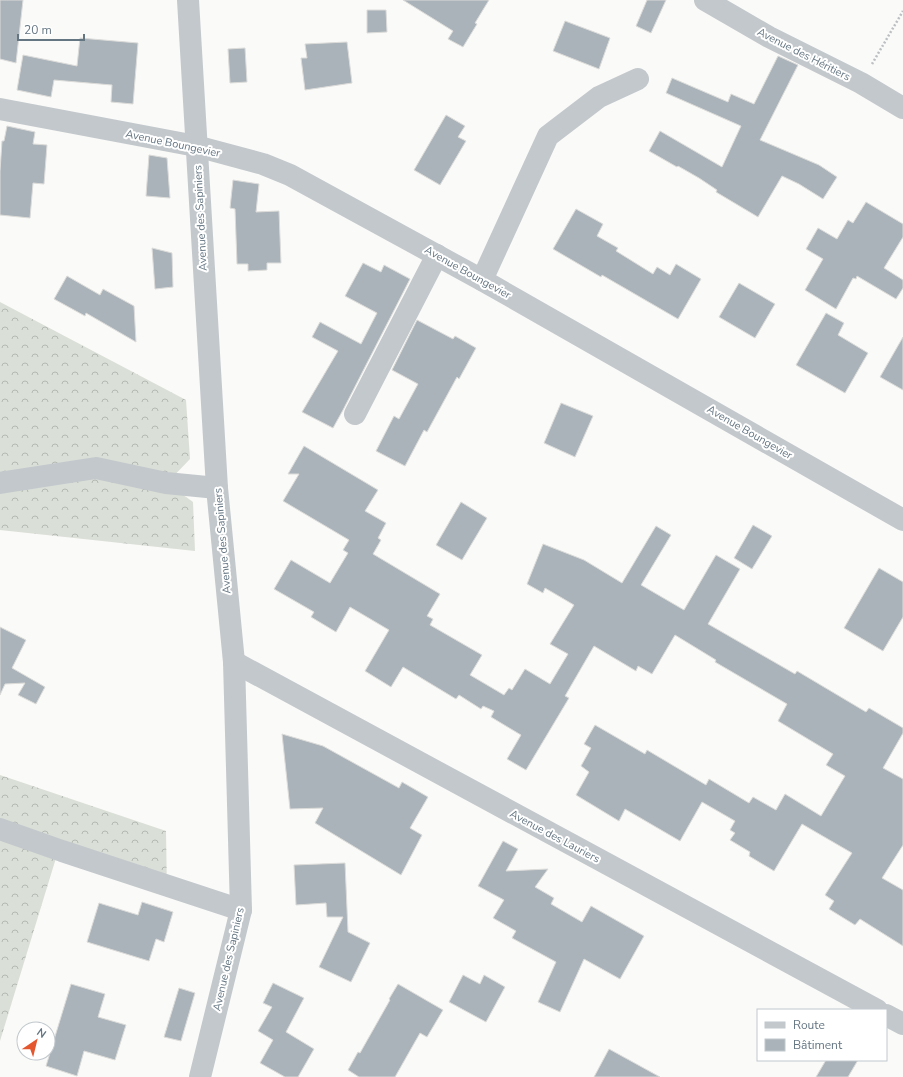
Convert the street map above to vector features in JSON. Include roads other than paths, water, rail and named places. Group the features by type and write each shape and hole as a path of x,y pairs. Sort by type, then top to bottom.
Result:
{"street":[{"name":"Avenue des Sapiniers","path":"188,0 217,488 234,662 241,910 200,1077"},
{"name":"Avenue des Héritiers","path":"705,0 769,37 861,83 903,108"},
{"path":"482,280 548,136 599,97 638,79"},
{"name":"Avenue Boungevier","path":"0,109 196,146 263,164 290,176 482,280 903,520"},
{"path":"355,414 437,255"},
{"path":"0,483 96,468 166,483 217,488"},
{"name":"Avenue des Lauriers","path":"234,662 875,1009"},
{"path":"0,829 241,910"},
{"path":"887,1016 903,1024"}]}
